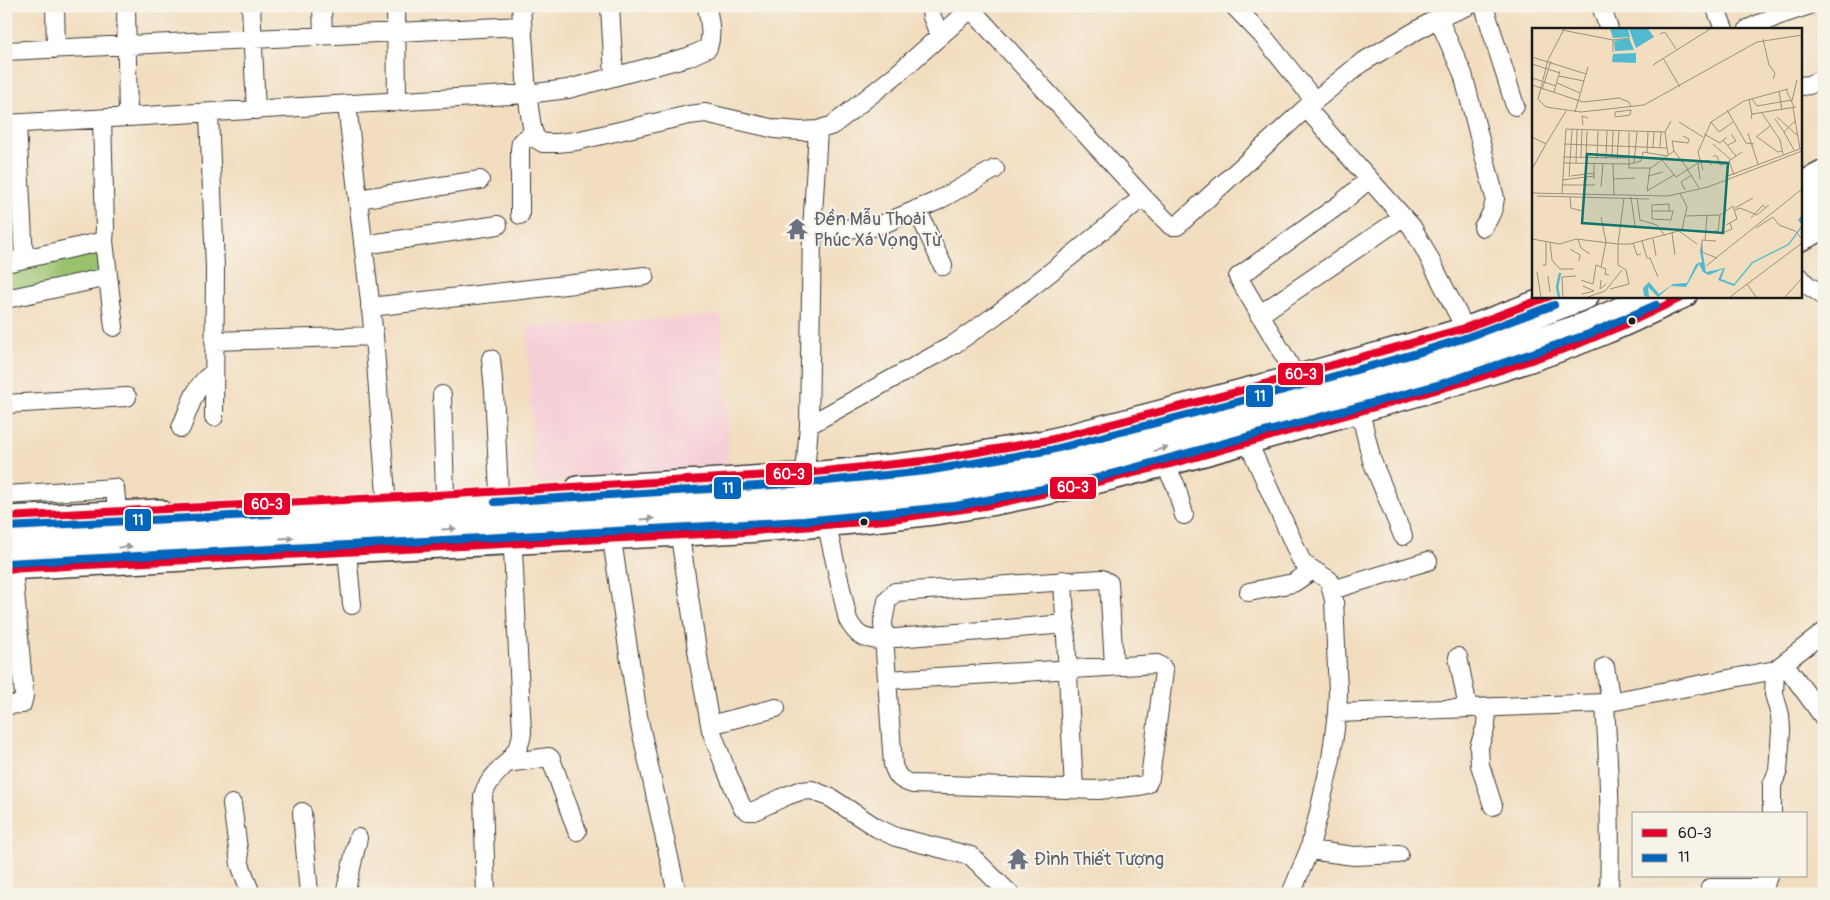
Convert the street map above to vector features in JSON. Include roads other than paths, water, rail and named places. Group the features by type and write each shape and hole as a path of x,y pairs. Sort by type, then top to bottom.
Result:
{"highway":[{"path":"1802,199 1824,188"},
{"path":"1802,224 1824,213"},
{"path":"6,531 130,525 387,503 809,505 916,502 1086,470 1241,418 1468,334 1580,298"},
{"path":"1241,418 1403,391 1438,374 1586,324 1647,298"},
{"path":"8,563 678,526 809,505"}],"main road":[{"path":"1802,182 1824,171"},
{"path":"1802,240 1824,229"},
{"path":"6,517 387,503 445,495 498,492 809,505 934,514 993,504 1165,466 1241,418 1296,376 1468,334 1547,298"},
{"path":"809,505 924,461 1049,440 1241,418 1360,411 1403,391 1509,368 1605,334 1682,298"},
{"path":"92,557 347,552 512,534"}],"street":[{"path":"55,6 56,49"},
{"path":"126,6 128,117"},
{"path":"251,6 256,110"},
{"path":"322,6 323,36"},
{"path":"396,6 397,102"},
{"path":"522,6 527,94 535,138 543,143 576,141 689,115 705,114 775,129 818,130 833,125 897,74 972,8 1171,226 1177,226 1311,105 1361,63 1438,18 1468,6"},
{"path":"610,6 614,76"},
{"path":"24,259 11,124 527,94 568,89 688,57 708,48 711,41 711,26 707,6"},
{"path":"930,6 932,17 940,36"},
{"path":"1234,6 1262,35 1311,105 1403,217 1424,248 1468,334"},
{"path":"1484,6 1516,106"},
{"path":"1601,6 1609,28"},
{"path":"1715,6 1724,28"},
{"path":"1750,28 1776,16 1807,6"},
{"path":"1438,18 1463,74 1495,198 1495,206 1483,227"},
{"path":"6,51 522,26"},
{"path":"1802,86 1810,85 1824,78"},
{"path":"347,105 374,336 387,503"},
{"path":"209,113 215,268 214,417"},
{"path":"102,119 104,241 114,327"},
{"path":"818,130 812,231 809,505 853,630 862,638 884,640 1066,624"},
{"path":"520,215 521,142 534,133"},
{"path":"812,231 873,227 883,224 937,201 995,169"},
{"path":"1296,376 1238,277 1340,204 1370,178"},
{"path":"358,199 480,180"},
{"path":"809,425 961,340 1042,280 1143,196"},
{"path":"917,209 943,266"},
{"path":"1259,315 1403,217"},
{"path":"364,245 498,225"},
{"path":"6,263 104,241"},
{"path":"370,307 645,276"},
{"path":"6,299 108,277"},
{"path":"1802,279 1807,286 1816,290 1824,297"},
{"path":"214,341 374,336"},
{"path":"491,359 498,492"},
{"path":"181,428 196,392 208,376 214,373"},
{"path":"442,395 445,495"},
{"path":"6,404 127,397"},
{"path":"1360,411 1372,461 1403,536"},
{"path":"1241,418 1301,560 1328,580 1334,600 1338,692 1331,759 1309,850 1291,894"},
{"path":"1165,466 1176,486 1184,515"},
{"path":"6,494 115,488 117,512"},
{"path":"678,526 710,724 742,807 754,812 800,791 812,790 831,798 877,828 896,837 971,856 1010,894"},
{"path":"610,529 638,716 678,894"},
{"path":"486,894 483,796 485,788 516,754 521,744 522,733 512,534"},
{"path":"347,552 352,605"},
{"path":"1332,590 1428,561"},
{"path":"6,705 22,704 24,696 8,563"},
{"path":"1249,592 1293,583 1313,570"},
{"path":"887,680 1114,666 1157,664 1162,666 1164,671 1150,778 1147,784 1098,790 913,784 902,781 896,774 893,765 884,640 884,609 890,595 895,592 1102,579 1108,583 1114,666"},
{"path":"1063,580 1074,789"},
{"path":"1337,712 1608,702 1779,666 1824,632"},
{"path":"1458,657 1468,708"},
{"path":"1779,666 1824,718"},
{"path":"1772,812 1772,786 1778,771 1781,731 1780,715 1774,694 1779,666"},
{"path":"1605,667 1608,702 1610,785 1609,894"},
{"path":"1487,707 1486,726 1479,747 1480,765 1493,806"},
{"path":"710,724 776,708"},
{"path":"507,763 551,758 577,831"},
{"path":"232,804 240,864 251,894"},
{"path":"302,812 309,894"},
{"path":"345,894 358,838"},
{"path":"1309,850 1354,856 1399,854"},
{"path":"1710,888 1764,888 1767,878"}],"place":[{"name":"Đền Mẫu Thoải Phúc Xá Vọng Từ","path":"797,229"},
{"name":"Đình Thiết Tượng","path":"1018,859"}]}
